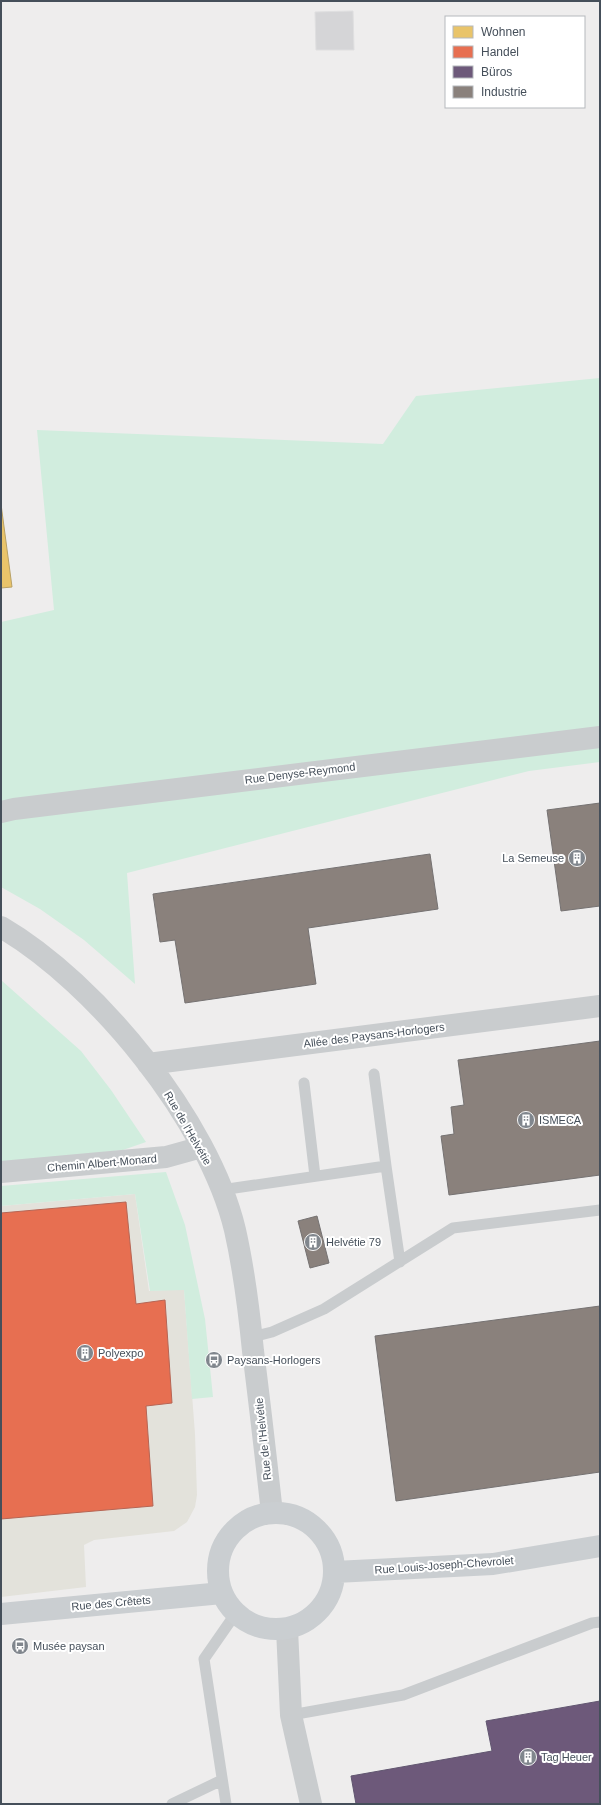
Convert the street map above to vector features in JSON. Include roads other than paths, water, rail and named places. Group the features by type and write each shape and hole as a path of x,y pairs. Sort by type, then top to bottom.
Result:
{"main road":[{"path":"272,1513 291,1514 309,1522 323,1536 332,1553 335,1572 331,1591 321,1608 306,1621 287,1629 260,1627 247,1622 228,1604 222,1592 218,1575 220,1556 226,1540 239,1526 254,1517 272,1513"},
{"name":"Rue Louis-Joseph-Chevrolet","path":"335,1572 493,1564 600,1546"},
{"name":"Rue des Crêtets","path":"1,1614 222,1592"}],"street":[{"name":"Rue Denyse-Reymond","path":"1,812 22,808 600,737"},
{"name":"Rue de l'Helvétie","path":"1,927 52,963 98,1003 148,1064 173,1100 202,1147 222,1190 234,1229 247,1295 272,1513"},
{"name":"Allée des Paysans-Horlogers","path":"148,1064 600,1006"},
{"name":"Chemin Albert-Monard","path":"1,1172 166,1157 202,1147"},
{"path":"287,1629 291,1715 311,1804"}],"lane":[{"path":"374,1074 400,1262"},
{"path":"304,1083 315,1176"},
{"path":"222,1190 386,1166"},
{"path":"252,1337 272,1332 324,1310 453,1228 600,1210"},
{"path":"226,1804 204,1659 236,1613"},
{"path":"291,1715 403,1695 592,1623 600,1622"},
{"path":"172,1804 222,1780"}],"place":[{"name":"La Semeuse","path":"577,858"},
{"name":"ISMECA","path":"526,1120"},
{"name":"Helvétie 79","path":"313,1242"},
{"name":"Polyexpo","path":"85,1353"},
{"name":"Paysans-Horlogers","path":"214,1360"},
{"name":"Musée paysan","path":"20,1646"},
{"name":"Tag Heuer","path":"528,1757"}]}
